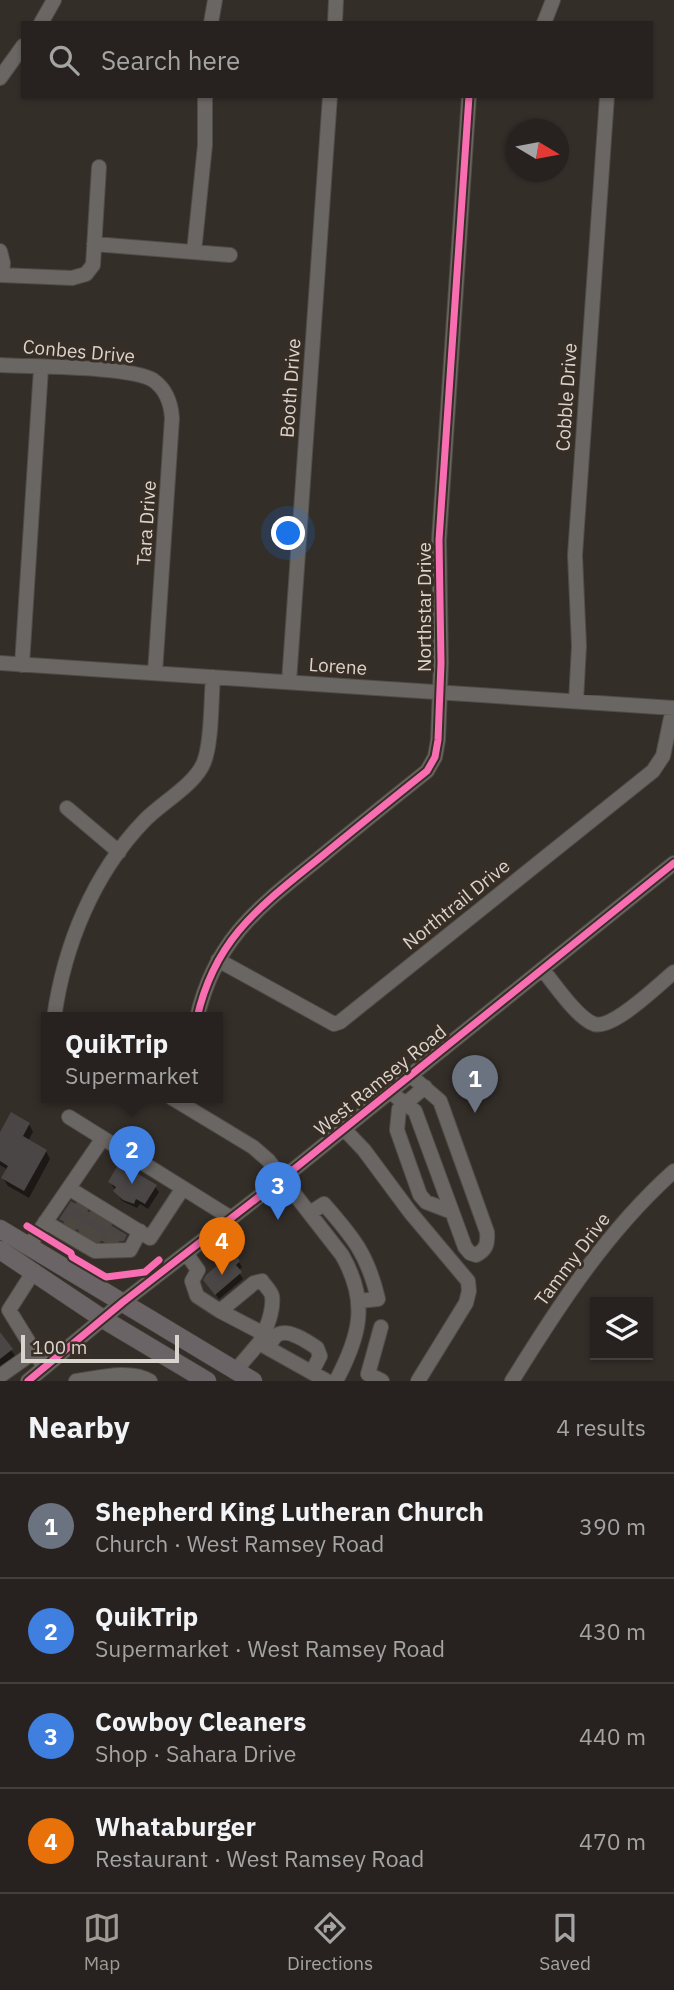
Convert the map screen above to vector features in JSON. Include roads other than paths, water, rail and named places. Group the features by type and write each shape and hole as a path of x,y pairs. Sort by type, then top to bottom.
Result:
{"main road":[{"path":"0,1229 253,1381"},
{"path":"0,1250 103,1320 207,1381"}],"street":[{"path":"42,21 54,0"},
{"path":"211,21 215,0"},
{"path":"335,21 336,0"},
{"path":"545,21 553,0"},
{"path":"0,78 21,49"},
{"path":"194,252 205,145 205,98"},
{"name":"Booth Drive","path":"289,682 330,98"},
{"name":"Northstar Drive","path":"199,1012 207,980 250,916 427,771 435,757 441,663 439,540 469,98"},
{"name":"Cobble Drive","path":"576,701 579,646 575,555 607,98"},
{"path":"0,251 3,263 1,275 72,278 86,274 93,265 99,167"},
{"path":"94,244 230,255"},
{"name":"Conbes Drive","path":"0,365 115,371 145,376 154,381"},
{"path":"22,665 41,368"},
{"name":"Tara Drive","path":"154,381 168,399 172,418 155,673"},
{"name":"Lorene","path":"0,663 673,708"},
{"path":"55,1012 69,951 94,891 132,834 154,810 196,776 204,762 213,677"},
{"name":"Northtrail Drive","path":"218,960 334,1024 340,1022 653,771 663,756 673,708"},
{"path":"67,808 119,852"},
{"name":"West Ramsey Road","path":"29,1381 123,1302 283,1178 674,863"},
{"path":"542,969 579,1013 598,1025 619,1017 674,972"},
{"path":"390,1092 415,1111 470,1253 476,1255 482,1252 486,1247 487,1233 440,1101 410,1076"},
{"path":"425,1087 404,1104 397,1115 397,1130 421,1195 426,1202 452,1212"},
{"path":"181,1103 253,1146 283,1178 341,1254 353,1278 359,1301 359,1319 354,1343 335,1381"},
{"path":"69,1116 232,1218"},
{"path":"344,1129 365,1150 410,1212 468,1281 466,1303 418,1381"},
{"path":"29,1247 103,1138"},
{"name":"Tammy Drive","path":"512,1381 555,1311 601,1248 653,1190 674,1171"},
{"path":"70,1189 110,1217 150,1238 183,1188"},
{"path":"310,1213 324,1204 359,1246 372,1273 377,1299 359,1301"},
{"path":"45,1222 67,1231 95,1251 107,1248 130,1250 140,1231"},
{"path":"341,1254 359,1246"},
{"path":"186,1253 198,1270 192,1281 197,1296 220,1311 264,1342 316,1377 320,1356 317,1348 304,1339 281,1333 264,1342 236,1370"},
{"path":"34,1271 5,1310 44,1367"},
{"path":"353,1278 372,1273"},
{"path":"220,1311 254,1283 262,1281 272,1294 264,1342"},
{"path":"381,1327 368,1374 382,1381"},
{"path":"354,1343 375,1348"},
{"path":"0,1376 34,1352"},
{"path":"76,1381 115,1375 144,1377 150,1381"}],"tunnel":[{"path":"68,1229 84,1203"},
{"path":"83,1238 98,1212"},
{"path":"91,1243 108,1218"},
{"path":"109,1245 120,1226"}],"place":[{"name":"Shepherd King Lutheran Church","path":"475,1113"},
{"name":"QuikTrip","path":"132,1184"},
{"name":"Cowboy Cleaners","path":"278,1220"},
{"name":"Whataburger","path":"222,1275"}]}
